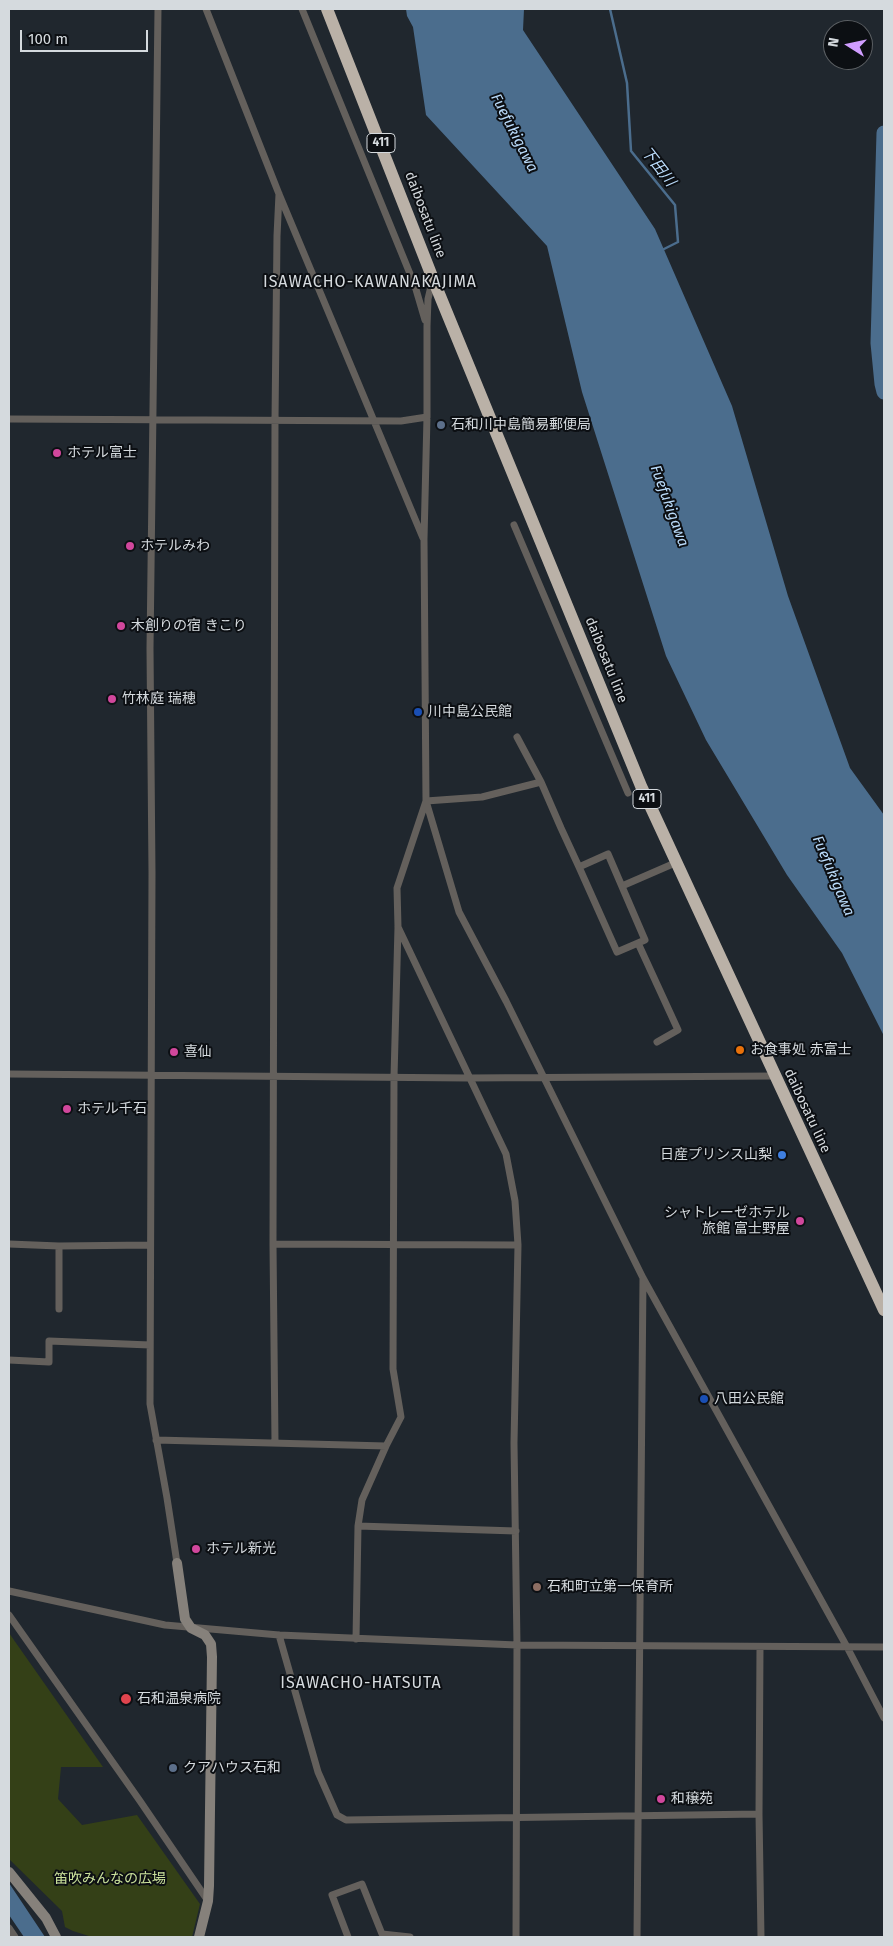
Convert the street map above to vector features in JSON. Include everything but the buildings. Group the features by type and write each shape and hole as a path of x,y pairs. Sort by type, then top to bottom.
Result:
{"highway":[{"name":"daibosatu line","path":"327,9 433,279 641,786 884,1310"}],"street":[{"path":"158,9 150,648 152,873 150,1404 185,1619 190,1628 205,1635 211,1644 211,1814 208,1901 199,1937"},
{"path":"206,9 279,194 424,539"},
{"path":"302,9 415,286 427,326"},
{"path":"275,1442 273,1244 274,420 276,236 279,194"},
{"path":"433,279 428,299 427,326 424,539 426,801 459,912 506,1001 643,1278 847,1646 884,1718"},
{"path":"9,419 401,421 427,417"},
{"path":"514,525 628,793"},
{"path":"595,715 610,711"},
{"path":"517,737 541,782 579,867 617,952 645,940 608,854 579,867"},
{"path":"426,801 482,797 541,782"},
{"path":"356,1639 358,1526 362,1500 401,1417 393,1369 397,888 426,801"},
{"path":"622,886 676,863"},
{"path":"398,927 468,1078 506,1154 515,1201 518,1245 514,1443 517,1645 516,1937"},
{"path":"638,943 678,1030 657,1042"},
{"path":"9,1074 394,1078 774,1076"},
{"path":"9,1244 150,1246"},
{"path":"273,1244 518,1245"},
{"path":"59,1246 59,1309"},
{"path":"637,1937 643,1278"},
{"path":"9,1360 49,1362 49,1341 150,1345"},
{"path":"156,1440 386,1446"},
{"path":"358,1526 516,1531"},
{"path":"9,1590 165,1625 279,1635 517,1645 884,1647"},
{"path":"9,1615 208,1901"},
{"path":"279,1635 318,1772 337,1815 346,1820 516,1816 759,1814"},
{"path":"760,1647 759,1814 761,1937"},
{"path":"9,1872 46,1918 56,1937"},
{"path":"348,1937 332,1895 362,1884 382,1934 410,1937"},
{"path":"9,1928 15,1937"}],"green space":[{"name":"笛吹みんなの広場","path":"9,1633 103,1767 61,1767 58,1799 82,1825 137,1815 200,1904 192,1937 92,1937 73,1931 65,1927 62,1911 9,1859"}],"water":[{"name":"Fuefukigawa","path":"406,9 524,9 523,30 655,229 732,406 788,596 850,768 884,815 884,1036 842,953 787,875 706,740 666,656 582,392 547,246 426,115 413,27 407,16"},
{"path":"9,1883 45,1937 24,1937 9,1915"}],"waterway":[{"name":"下田川","path":"610,9 627,83 631,151 675,205 678,242 662,250"},
{"path":"884,133 878,343 884,392"}],"place":[{"name":"石和川中島簡易郵便局","path":"441,425"},
{"name":"ホテル富士","path":"57,453"},
{"name":"ホテルみわ","path":"130,546"},
{"name":"木創りの宿 きこり","path":"121,626"},
{"name":"竹林庭 瑞穂","path":"112,699"},
{"name":"川中島公民館","path":"418,712"},
{"name":"お食事処 赤富士","path":"740,1050"},
{"name":"喜仙","path":"174,1052"},
{"name":"ホテル千石","path":"67,1109"},
{"name":"日産プリンス山梨","path":"782,1155"},
{"name":"シャトレーゼホテル 旅館 富士野屋","path":"800,1221"},
{"name":"八田公民館","path":"704,1399"},
{"name":"ホテル新光","path":"196,1549"},
{"name":"石和町立第一保育所","path":"537,1587"},
{"name":"石和温泉病院","path":"126,1699"},
{"name":"クアハウス石和","path":"173,1768"},
{"name":"和穣苑","path":"661,1799"}],"district":[{"name":"ISAWACHO-KAWANAKAJIMA","path":"370,283"},
{"name":"ISAWACHO-HATSUTA","path":"361,1684"}]}
